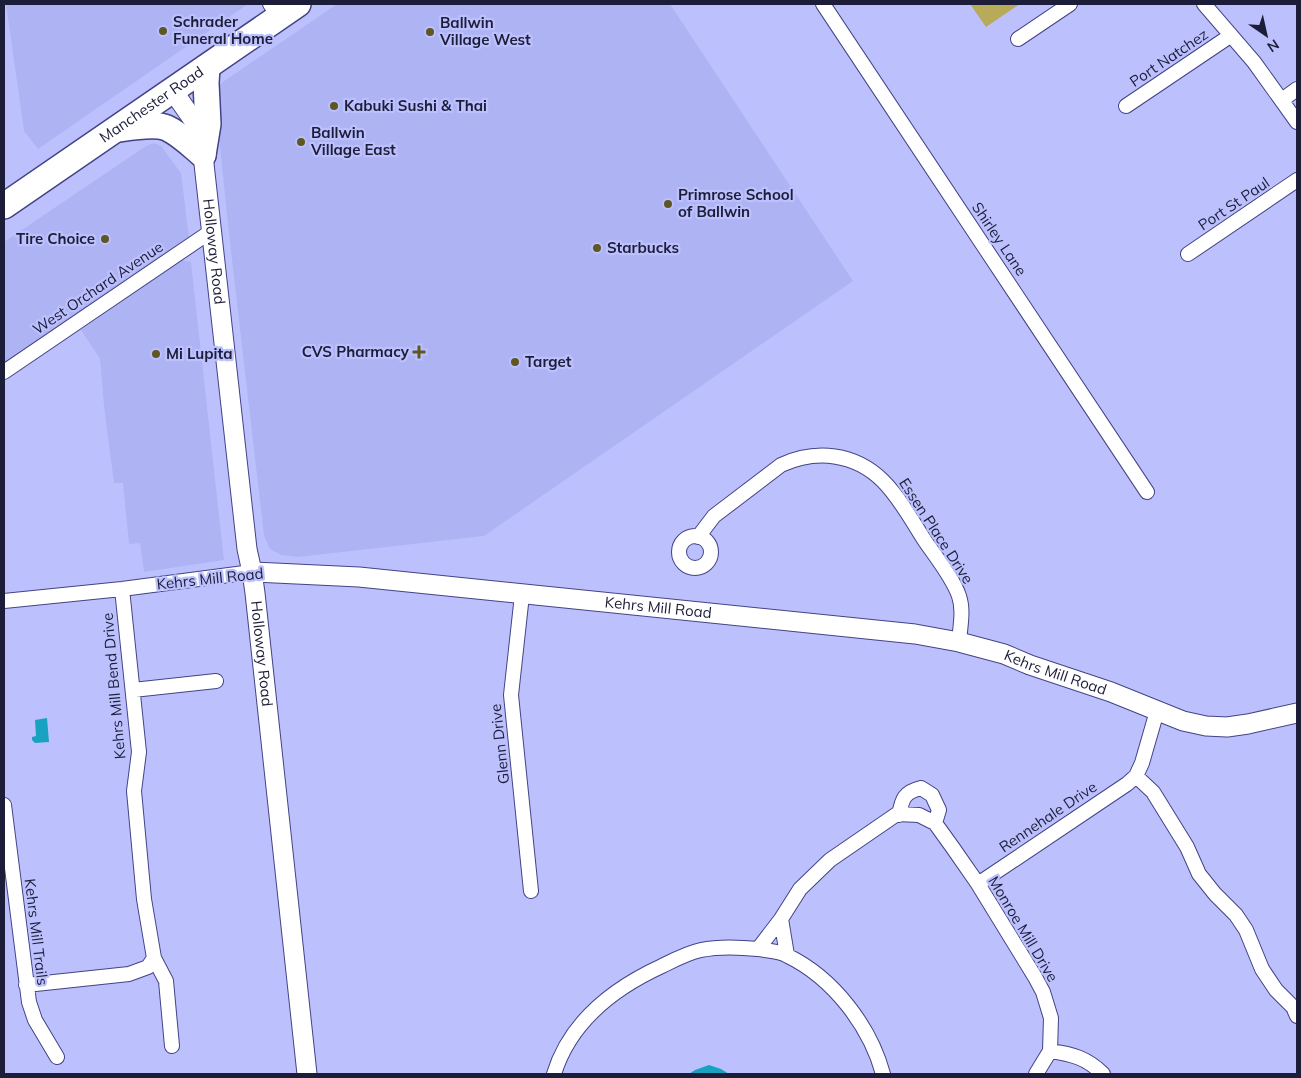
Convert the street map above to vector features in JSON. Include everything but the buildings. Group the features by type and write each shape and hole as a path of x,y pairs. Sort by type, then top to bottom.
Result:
{"highway":[{"name":"Manchester Road","path":"4,206 207,67 282,8"},
{"path":"117,129 138,126 166,127 203,155 208,124 207,67"}],"street":[{"name":"Shirley Lane","path":"823,4 1147,492"},
{"path":"1018,39 1070,4"},
{"path":"1204,4 1254,62 1297,122"},
{"name":"Port Natchez","path":"1126,106 1230,36"},
{"name":"Holloway Road","path":"173,90 194,121 203,155 210,232 247,549 252,572 307,1074"},
{"path":"1282,100 1297,90"},
{"name":"Port St Paul","path":"1188,254 1297,180"},
{"name":"West Orchard Avenue","path":"4,372 210,232"},
{"name":"Essen Place Drive","path":"698,537 714,516 781,464 793,459 822,454 851,460 873,472 893,492 946,573 959,595 961,608 959,642"},
{"name":"Kehrs Mill Road","path":"4,601 122,589 252,572 359,577 915,634 959,642 1004,654 1030,665 1111,692 1183,721 1206,726 1228,726 1271,720 1297,713"},
{"name":"Kehrs Mill Bend Drive","path":"122,589 139,752 134,791 144,899 154,958 166,981 172,1046"},
{"name":"Glenn Drive","path":"522,595 511,695 531,891"},
{"path":"133,690 216,681"},
{"path":"1157,711 1142,763 1136,776 1158,799 1187,847 1199,874 1215,894 1236,915 1246,930 1262,969 1276,990 1293,1007 1297,1016"},
{"name":"Rennehale Drive","path":"978,884 1136,776"},
{"path":"758,949 781,919 800,889 817,871 897,814 899,815 902,800 910,791 921,788 932,795 939,810 935,823"},
{"name":"Kehrs Mill Trails","path":"4,805 29,1002 36,1020 57,1057"},
{"name":"Monroe Mill Drive","path":"899,815 919,815 935,823 978,884 1043,992 1051,1018 1050,1051"},
{"path":"781,919 787,955"},
{"path":"554,1074 564,1051 583,1022 606,1000 632,981 698,950 715,948 758,949 787,955 816,972 835,991 858,1020 875,1050 884,1074"},
{"path":"26,985 129,974 148,967 154,958"},
{"path":"1036,1074 1050,1051 1072,1054 1098,1068 1103,1074"}],"shaded area":[{"path":"6,4 248,4 38,149 24,131"},
{"name":"Target","path":"337,4 670,4 853,281 484,536 298,557 281,555 270,549 264,536 214,88"},
{"path":"970,4 1020,4 986,27"},
{"path":"154,143 161,146 181,173 189,237 4,365 4,242 146,146"},
{"path":"182,260 191,262 224,560 144,572 140,543 129,544 123,483 114,483 100,359 81,330"},
{"path":"47,718 49,742 35,743 32,737 36,736 35,720"},
{"path":"709,1065 729,1074 689,1074 695,1070"}],"place":[{"name":"Schrader Funeral Home","path":"163,31"},
{"name":"Ballwin Village West","path":"430,32"},
{"name":"Kabuki Sushi & Thai","path":"334,106"},
{"name":"Ballwin Village East","path":"301,142"},
{"name":"Primrose School of Ballwin","path":"668,204"},
{"name":"Tire Choice","path":"105,239"},
{"name":"Starbucks","path":"597,248"},
{"name":"CVS Pharmacy","path":"419,352"},
{"name":"Mi Lupita","path":"156,354"},
{"name":"Target","path":"515,362"}]}
